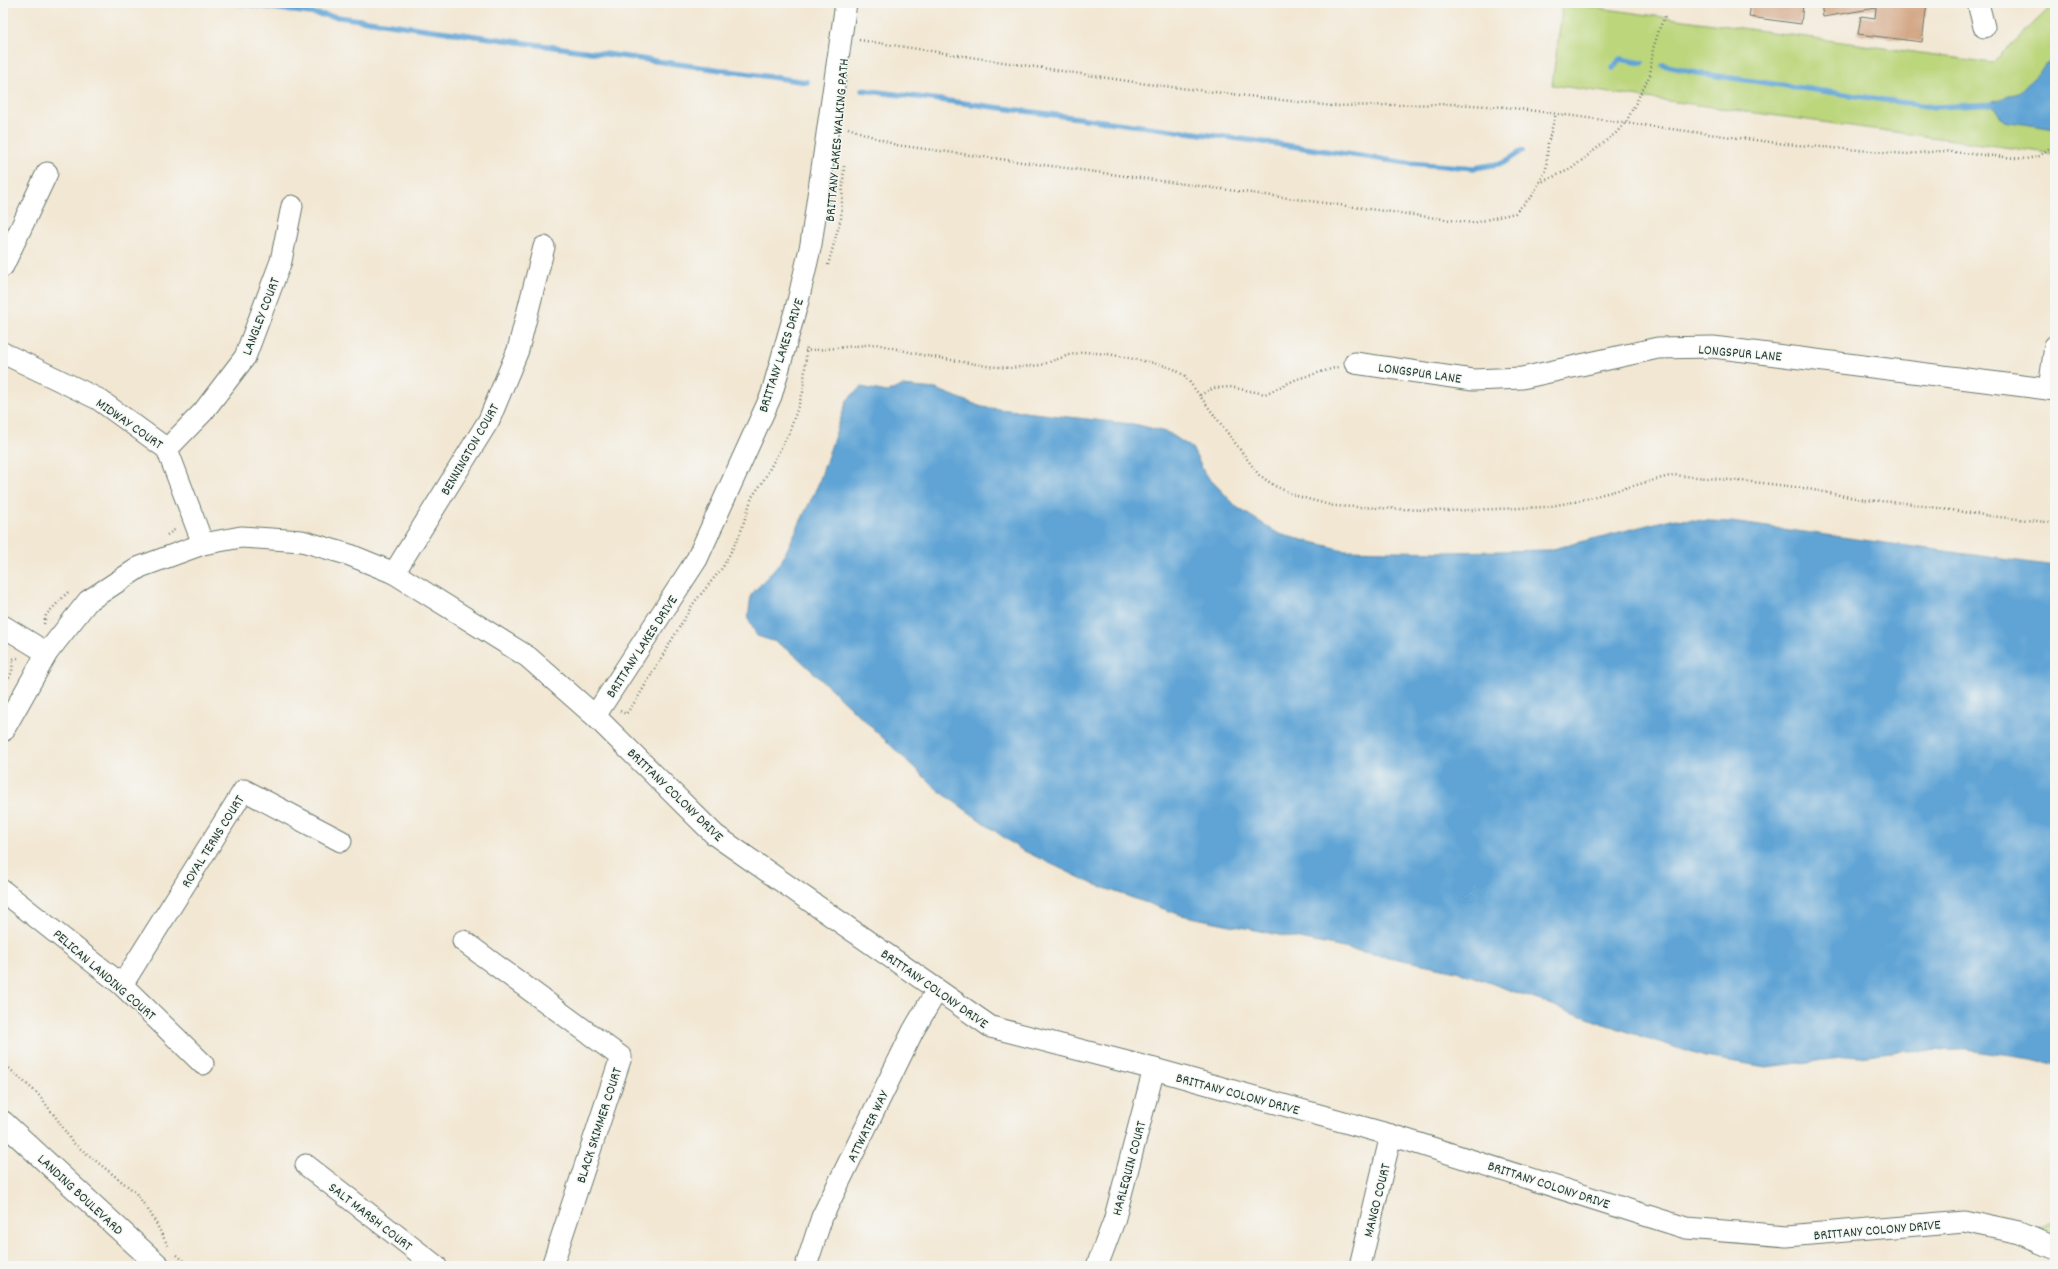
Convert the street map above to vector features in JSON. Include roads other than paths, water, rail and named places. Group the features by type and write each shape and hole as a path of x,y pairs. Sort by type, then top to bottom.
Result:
{"street":[{"name":"BRITTANY LAKES DRIVE","path":"600,708 697,559 770,396 798,301 811,244 846,3"},
{"path":"1978,3 1984,28"},
{"path":"3,266 47,173"},
{"name":"LANGLEY COURT","path":"167,449 203,412 245,357 281,261 292,206"},
{"name":"BENNINGTON COURT","path":"394,573 489,420 518,350 544,248"},
{"path":"2052,389 2055,346"},
{"name":"LONGSPUR LANE","path":"1355,363 1473,380 1522,378 1658,348 1713,347 2052,389"},
{"name":"MIDWAY COURT","path":"3,353 98,399 167,449 200,536"},
{"name":"BRITTANY COLONY DRIVE","path":"3,731 40,649 88,601 140,567 200,536 302,541 350,555 394,573 528,657 600,708 715,834 991,1027 1154,1069 1391,1135 1686,1228 1787,1236 1964,1222 2020,1233 2055,1248"},
{"path":"3,626 40,649"},
{"name":"ROYAL TERNS COURT","path":"122,985 244,790 341,841"},
{"name":"PELICAN LANDING COURT","path":"3,891 122,985 203,1064"},
{"name":"BLACK SKIMMER COURT","path":"463,941 621,1057 552,1266"},
{"name":"ATTWATER WAY","path":"806,1266 822,1216 913,1031 937,990"},
{"name":"HARLEQUIN COURT","path":"1097,1266 1114,1221 1154,1069"},
{"name":"LANDING BOULEVARD","path":"3,1122 159,1266"},
{"name":"MANGO COURT","path":"1360,1266 1391,1135"},
{"name":"SALT MARSH COURT","path":"306,1165 436,1266"}],"water":[{"path":"2055,56 2055,129 2004,121 1990,102 2019,93"},
{"path":"902,386 936,389 982,407 1139,425 1169,433 1192,448 1205,474 1238,508 1279,534 1344,550 1448,552 1549,550 1671,519 1731,522 2055,566 2055,1065 2032,1059 1966,1050 1900,1051 1766,1067 1705,1057 1604,1024 1457,971 1181,915 1093,884 1020,849 938,790 795,655 776,642 757,636 748,619 751,595 782,560 818,485 847,400 861,387 887,392"}],"waterway":[{"path":"238,3 807,82"},
{"path":"1613,68 1620,59 1642,63"},
{"path":"1663,65 1697,73 1934,107 1998,104"},
{"path":"862,90 1264,142 1407,163 1475,168 1503,163 1522,151"}]}
